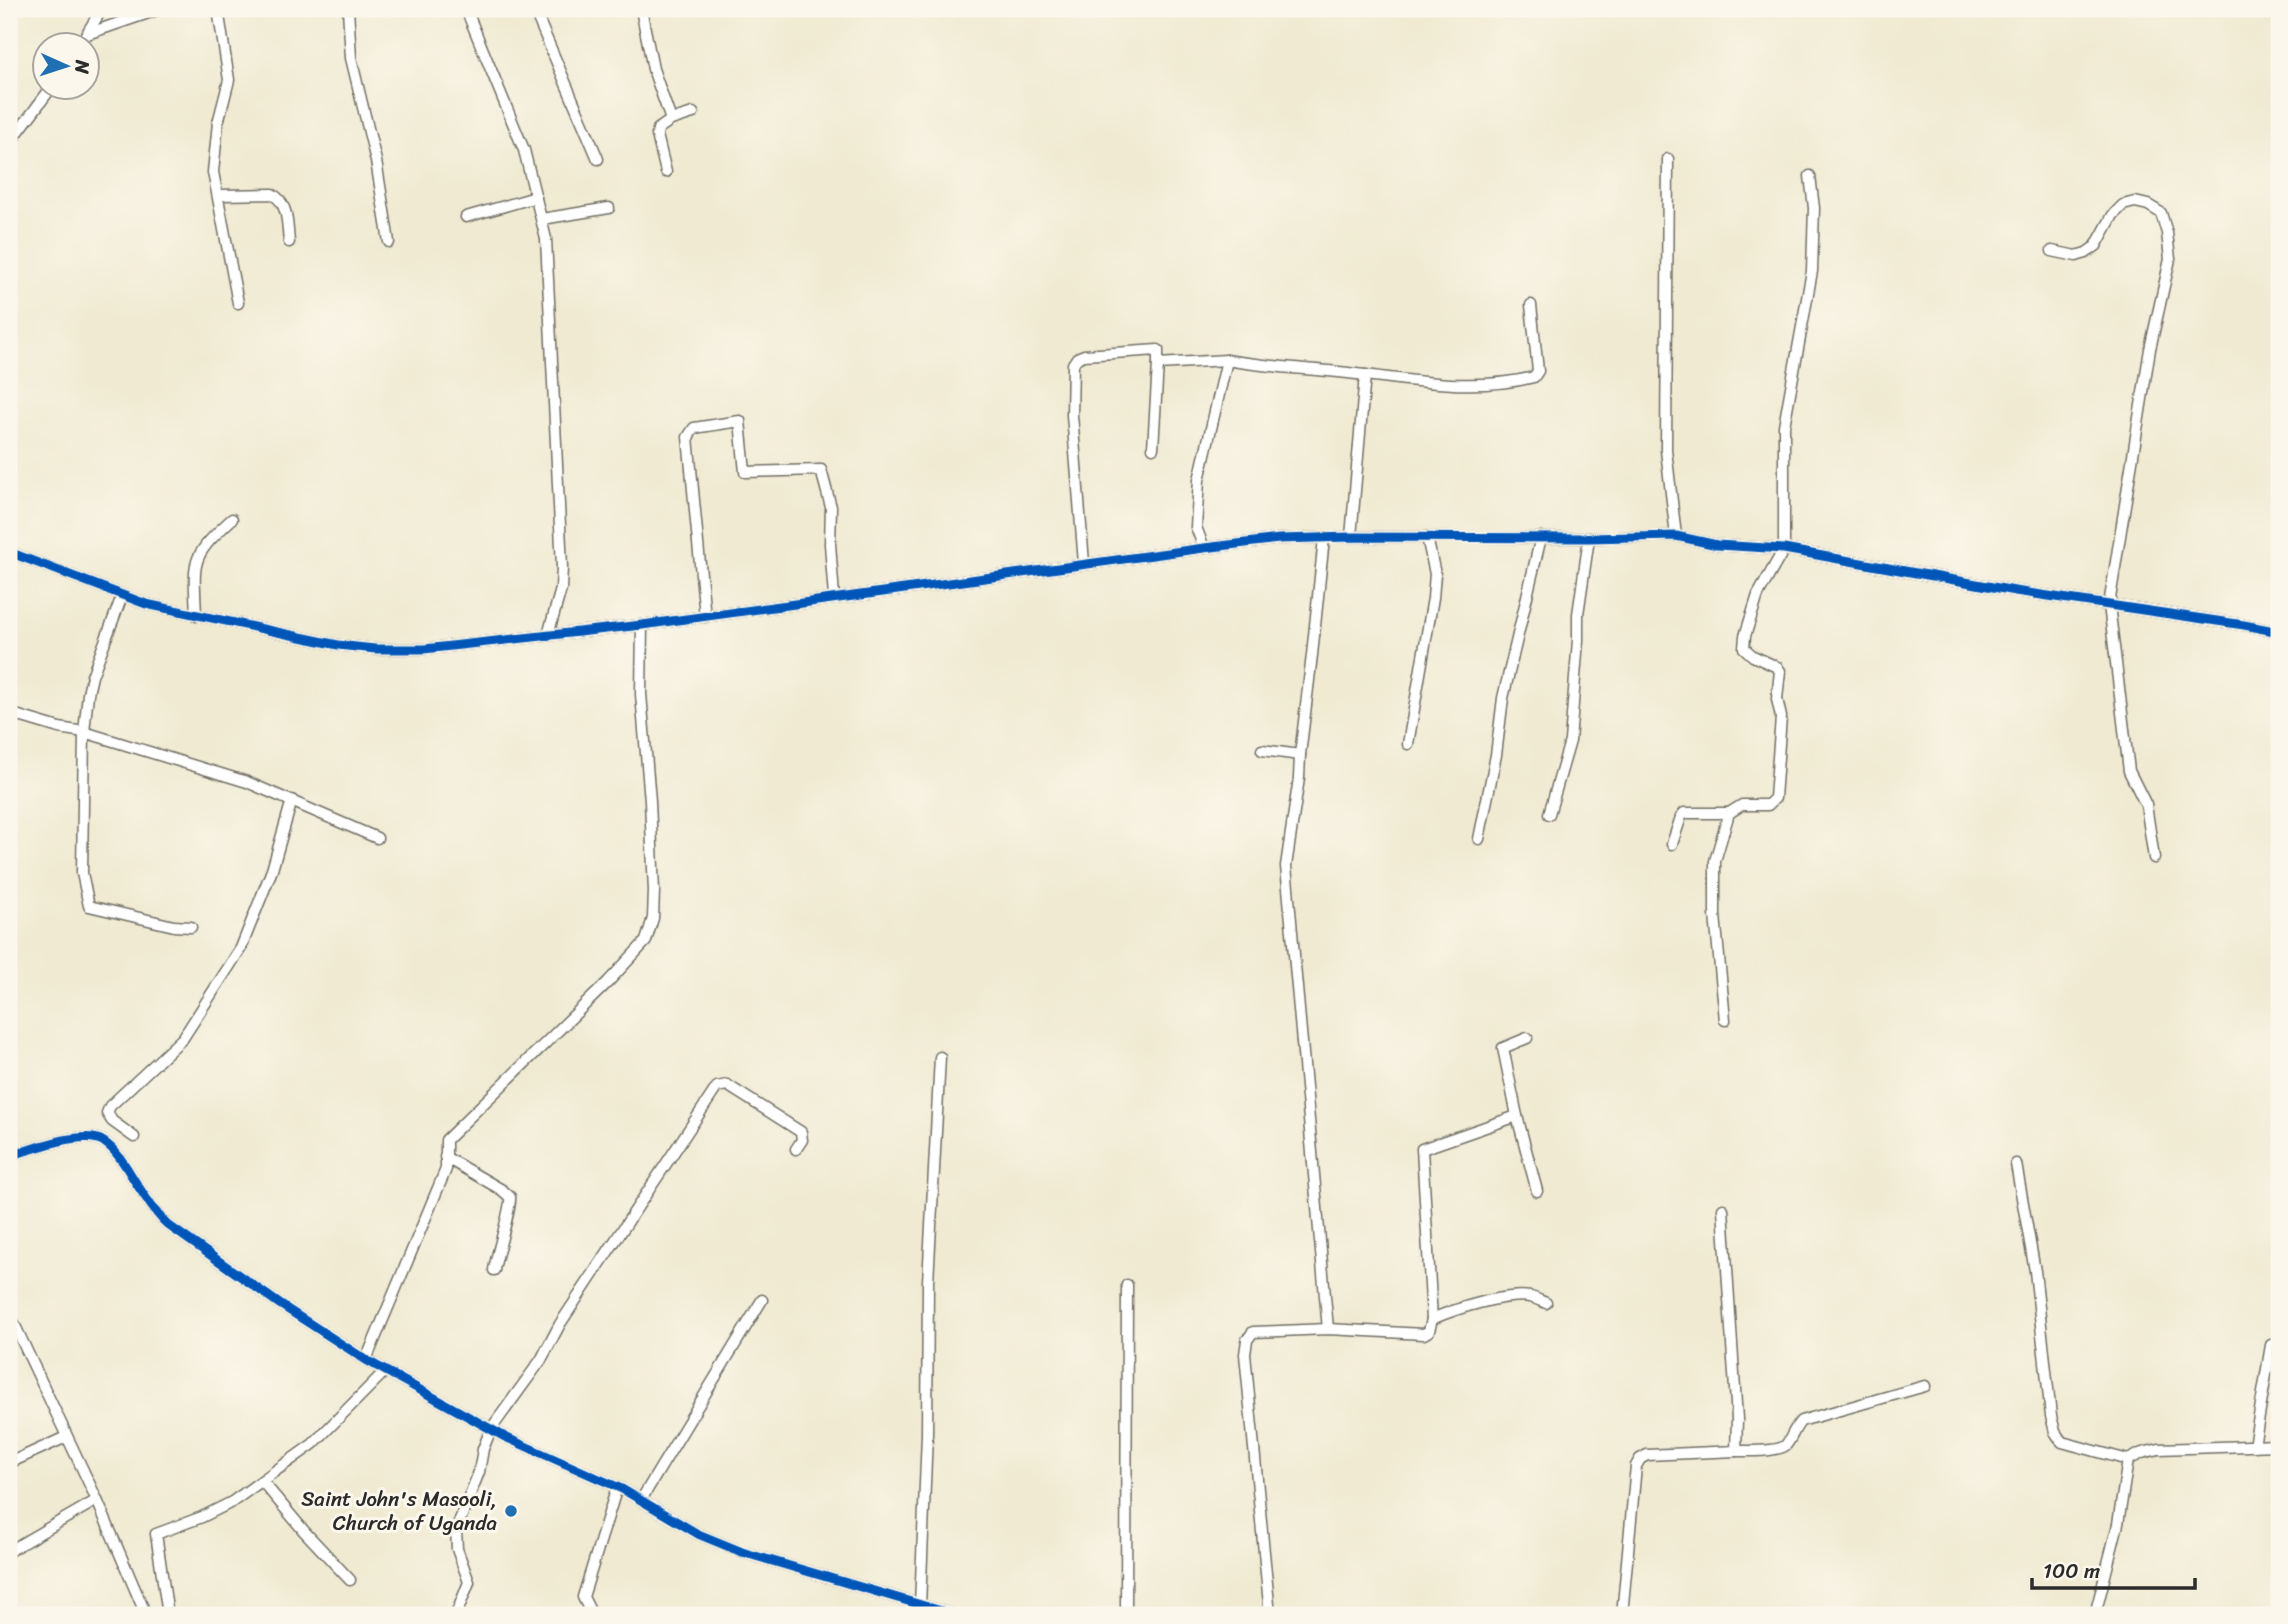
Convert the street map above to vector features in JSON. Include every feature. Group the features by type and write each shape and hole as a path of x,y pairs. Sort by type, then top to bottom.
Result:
{"street":[{"path":"88,32 102,9"},
{"path":"93,32 160,9"},
{"path":"218,9 229,80 218,123 213,163 238,303"},
{"path":"348,9 351,58 376,161 389,243"},
{"path":"466,9 524,150 546,239 562,567 559,597 548,635"},
{"path":"534,9 598,159"},
{"path":"641,9 648,50 671,120"},
{"path":"9,144 40,102"},
{"path":"666,172 658,129 671,120 693,113"},
{"path":"1668,159 1666,450 1676,536"},
{"path":"1672,844 1684,813 1728,813 1742,805 1769,805 1775,798 1781,717 1777,699 1780,671 1744,648 1758,595 1784,549 1784,426 1812,271 1814,208 1810,176"},
{"path":"219,195 272,194 280,198 285,206 289,242"},
{"path":"466,217 536,197"},
{"path":"2052,251 2077,256 2086,253 2096,246 2113,215 2123,205 2135,202 2148,205 2161,213 2167,233 2170,259 2150,349 2109,605 2129,771 2146,805 2154,858"},
{"path":"542,219 609,208"},
{"path":"1158,364 1227,360 1422,384 1463,386 1512,382 1534,377 1538,371 1531,305"},
{"path":"1084,563 1072,415 1073,364 1077,358 1084,355 1158,350 1153,448"},
{"path":"1204,548 1196,527 1199,480 1227,360"},
{"path":"1351,537 1365,375"},
{"path":"705,617 688,437 694,428 728,422 740,421 746,472 821,470 831,507 830,544 834,597"},
{"path":"196,616 195,562 201,549 232,519"},
{"path":"9,552 146,604 338,645 375,649 424,649 642,625 1204,548 1279,540 1351,537 1676,536 1717,545 1784,549 2002,588 2279,632"},
{"path":"1408,744 1433,598 1435,574 1427,537"},
{"path":"1479,839 1496,755 1503,698 1541,537"},
{"path":"1324,538 1299,778 1286,866 1328,1329"},
{"path":"1549,814 1570,741 1578,614 1588,538"},
{"path":"122,596 92,676 84,732 82,873 89,906 174,926 191,927"},
{"path":"366,1360 446,1169 446,1140 646,941 653,918 654,891 650,801 640,694 642,625"},
{"path":"9,713 59,728 84,732 247,782 377,838"},
{"path":"1262,750 1300,755"},
{"path":"134,1136 112,1121 107,1113 110,1106 183,1038 241,948 272,870 292,800"},
{"path":"1725,1020 1715,915 1715,861 1728,813"},
{"path":"1527,1038 1503,1048 1517,1116 1537,1191"},
{"path":"919,1611 927,1436 928,1282 940,1058"},
{"path":"456,1615 469,1582 457,1549 456,1530 479,1472 483,1449 491,1429 541,1360 560,1324 717,1087 727,1085 801,1132 802,1140 796,1149"},
{"path":"1270,1615 1245,1345 1253,1332 1328,1329 1424,1334 1432,1327 1432,1319 1422,1149 1517,1116"},
{"path":"9,1156 61,1141 92,1136 102,1140 117,1155 156,1213 168,1225 281,1305 385,1371 491,1429 617,1487 698,1534 742,1552 919,1611 956,1615"},
{"path":"445,1157 510,1197 510,1207 494,1270"},
{"path":"2016,1164 2035,1271 2051,1416 2055,1432 2062,1442 2128,1460 2142,1452 2159,1448 2279,1445"},
{"path":"1723,1209 1737,1419 1736,1451"},
{"path":"1126,1615 1127,1285"},
{"path":"1432,1319 1454,1309 1513,1297 1529,1297 1546,1303"},
{"path":"641,1500 762,1300"},
{"path":"9,1313 97,1500 146,1615"},
{"path":"2254,1446 2271,1345"},
{"path":"168,1615 156,1534 202,1517 232,1502 262,1481 313,1444 385,1371"},
{"path":"1622,1615 1636,1466 1640,1459 1647,1455 1779,1449 1786,1445 1801,1421 1924,1386"},
{"path":"9,1463 66,1437"},
{"path":"2095,1615 2118,1524 2128,1460"},
{"path":"262,1481 350,1580"},
{"path":"592,1615 583,1597 617,1487"},
{"path":"9,1551 97,1500"}],"cycle path":[{"path":"9,552 146,604 338,645 375,649 424,649 642,625 1204,548 1279,539 1351,537 1676,536 1717,545 1784,549 2015,591 2279,632"},
{"path":"9,1156 84,1137 104,1142 119,1156 159,1216 168,1225 281,1305 366,1360 505,1437 622,1489 698,1534 742,1552 955,1615"}],"place":[{"name":"Saint John's Masooli, Church of Uganda","path":"511,1511"}]}
